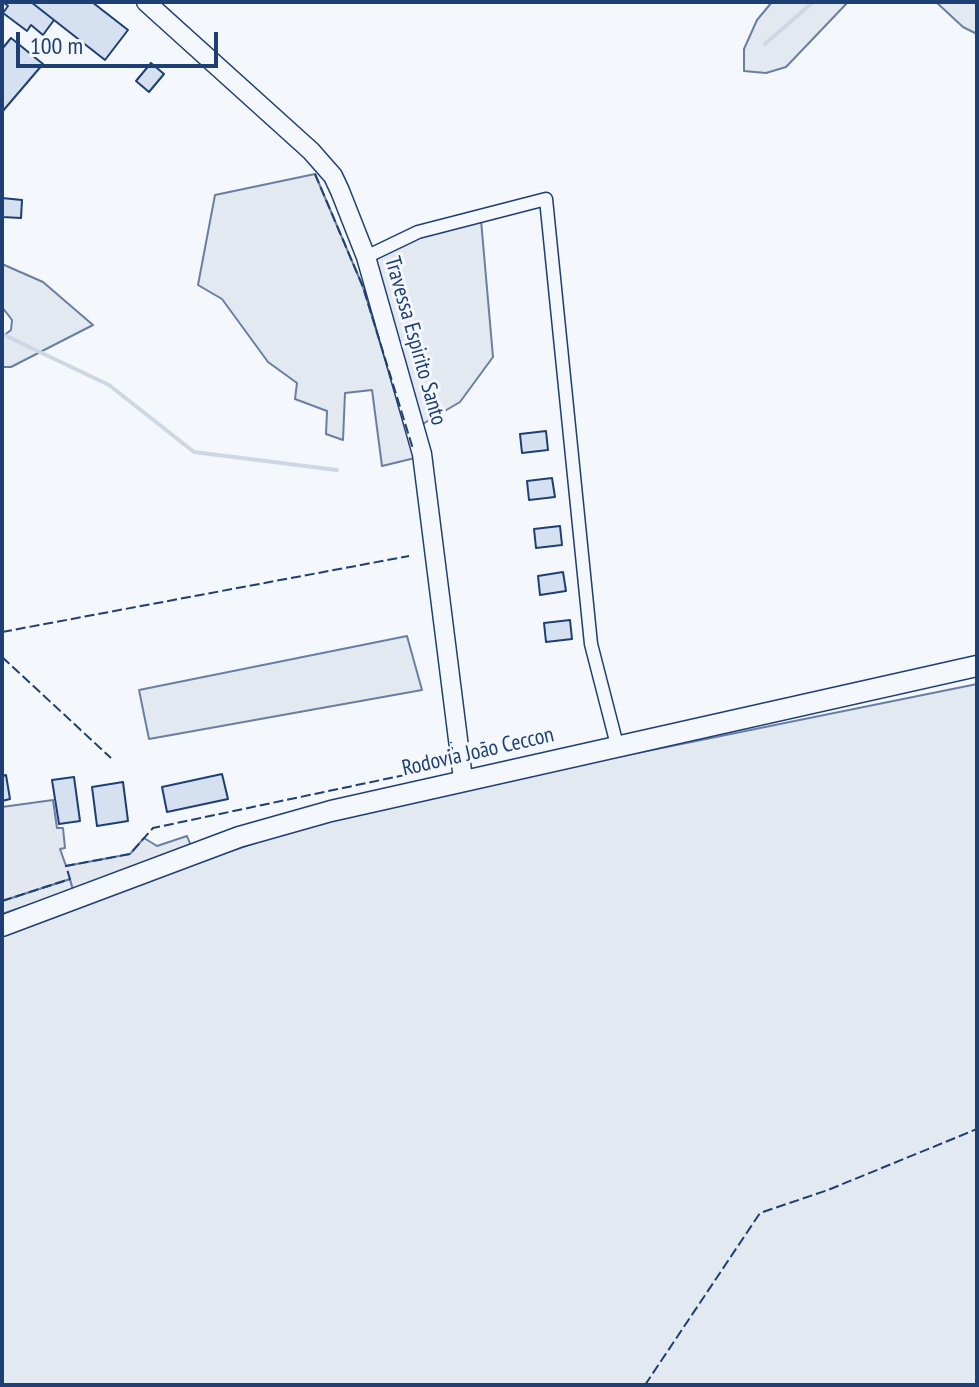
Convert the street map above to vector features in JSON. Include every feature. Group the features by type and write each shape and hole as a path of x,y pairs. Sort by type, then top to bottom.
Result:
{"main road":[{"name":"Rodovia João Ceccon","path":"2,926 239,837 463,779 977,666"}],"street":[{"name":"Travessa Espirito Santo","path":"146,2 323,164 340,191 366,257 422,454 463,779"},
{"path":"366,257 418,232 546,199 591,644 617,745"}],"shaded area":[{"path":"772,2 848,2 786,67 766,73 744,71 744,49 757,20"},
{"path":"936,2 977,2 977,34 963,27"},
{"path":"315,174 363,287 415,458 382,466 372,390 345,393 343,440 326,434 327,411 295,399 297,383 268,362 222,299 198,285 215,195"},
{"path":"481,220 493,357 460,402 421,425 373,258 416,237"},
{"path":"2,264 43,282 93,325 11,367 2,367 2,337 11,330 12,320 2,307"},
{"path":"407,636 422,690 149,739 139,690"},
{"path":"977,684 977,1385 2,1385 2,935 180,868 294,830 435,794"},
{"path":"53,800 57,828 63,828 65,848 60,849 66,866 130,854 144,838 157,846 187,836 191,846 73,890 70,879 2,901 2,807"},
{"path":"70,879 73,890 2,914 2,901"}],"building":[{"path":"3,2 31,2 54,20 43,35 31,25 27,31 3,13 8,6"},
{"path":"31,2 92,2 128,30 105,60"},
{"path":"11,38 43,64 2,112 2,49"},
{"path":"151,63 164,74 149,92 136,81"},
{"path":"2,198 22,200 21,218 2,217"},
{"path":"546,431 548,450 522,453 520,434"},
{"path":"552,478 555,497 529,500 527,481"},
{"path":"560,526 562,545 536,548 534,529"},
{"path":"563,572 566,591 540,595 538,576"},
{"path":"570,620 572,639 546,642 544,623"},
{"path":"222,774 228,799 167,812 162,787"},
{"path":"6,775 10,799 2,801 2,776"},
{"path":"74,777 80,821 59,824 52,780"},
{"path":"123,782 128,821 97,826 92,787"}],"waterway":[{"path":"765,44 813,2"},
{"path":"2,334 109,385 194,452 337,470"}],"fence":[{"path":"315,174 363,287 413,449"},
{"path":"2,632 409,556"},
{"path":"2,657 111,758"},
{"path":"2,901 70,879 66,866 130,854 153,828 419,772 440,763 452,749 451,742"},
{"path":"645,1385 760,1213 828,1190 977,1129"}]}
